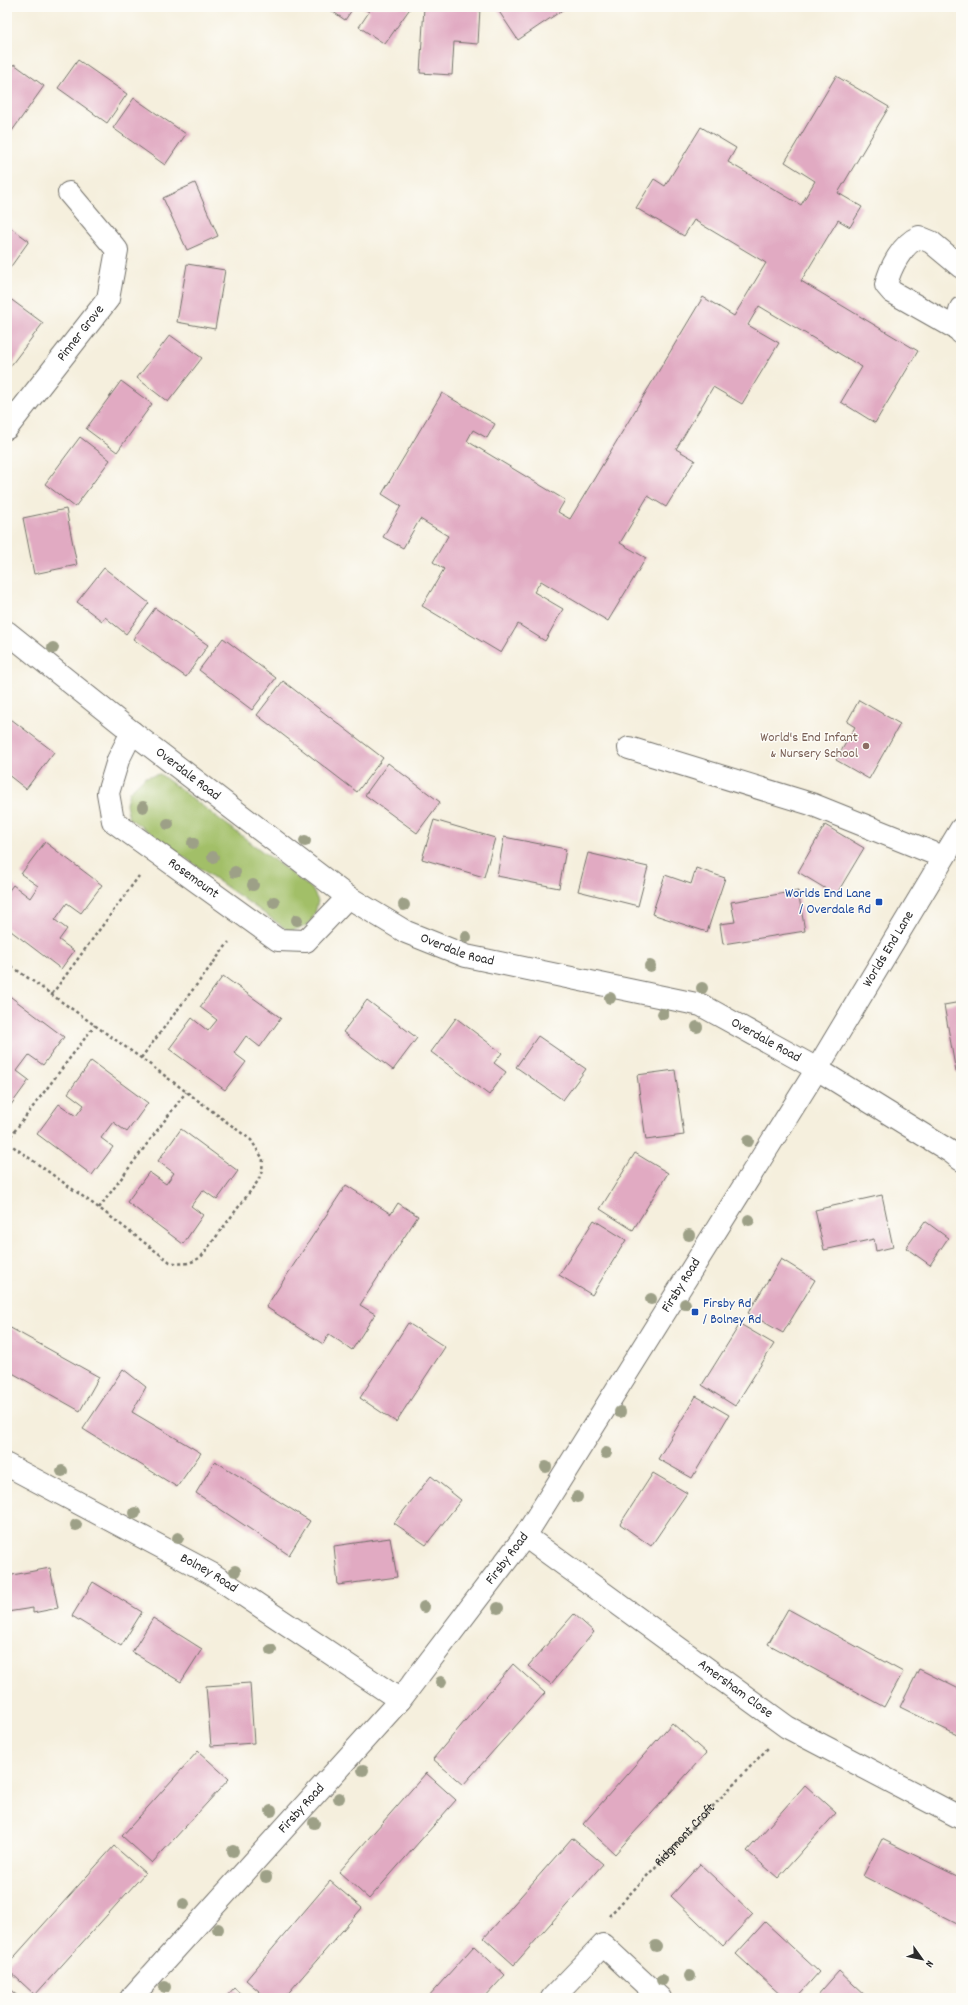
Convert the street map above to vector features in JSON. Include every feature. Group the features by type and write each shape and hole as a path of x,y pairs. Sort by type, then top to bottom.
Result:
{"street":[{"name":"Pinner Grove","path":"7,428 108,299 117,250 69,193"},
{"path":"960,332 892,292 886,285 889,271 899,256 914,239 919,237 931,242 961,266"},
{"path":"960,332 957,322 961,308"},
{"name":"Overdale Road","path":"7,632 132,732 348,897 406,932 466,956 701,1005 818,1069 951,1152 961,1160"},
{"name":"Rosemount","path":"132,732 118,760 108,793 113,821 278,940 306,941 348,897"},
{"path":"629,748 811,804 943,857"},
{"name":"Worlds End Lane","path":"818,1069 961,829"},
{"name":"Firsby Road","path":"131,1998 400,1700 525,1536 818,1069"},
{"name":"Bolney Road","path":"7,1464 212,1574 400,1700"},
{"name":"Amersham Close","path":"525,1536 787,1727 961,1818"},
{"path":"552,1998 603,1945 660,1998"}],"path":[{"path":"52,994 157,853"},
{"path":"141,1058 247,917"},
{"path":"7,963 52,994 141,1058 251,1140 263,1160 262,1172 258,1181 206,1251 201,1257 191,1264 170,1262 99,1208 7,1142 95,1025"},
{"path":"99,1208 186,1092"},
{"name":"Ridgmont Croft","path":"603,1945 594,1932 787,1727"}],"green space":[{"path":"160,774 312,889 318,901 312,919 307,925 289,931 129,818 126,804 129,792 145,777"}],"building":[{"path":"326,7 354,7 345,20"},
{"path":"362,7 411,7 385,44 359,27 369,12"},
{"path":"424,7 480,8 478,44 454,42 452,75 420,73"},
{"path":"496,7 562,7 564,9 518,40"},
{"path":"78,60 127,94 107,123 58,88"},
{"path":"14,64 44,86 12,131 7,128 7,74"},
{"path":"836,76 889,107 838,193 862,207 850,227 838,220 801,281 918,351 875,423 841,402 862,367 759,306 748,325 779,343 742,404 713,387 676,449 695,460 666,507 648,496 620,543 646,558 608,621 541,581 534,592 563,609 545,641 518,624 501,653 422,606 444,569 433,562 448,536 420,519 403,548 383,537 401,506 382,494 442,393 495,424 487,438 473,430 467,441 565,500 558,512 570,519 703,297 734,316 766,263 694,220 684,236 636,208 654,179 665,186 701,127 736,148 728,162 801,205 815,181 785,162"},
{"path":"134,98 186,134 165,165 113,128"},
{"path":"195,183 218,236 187,250 163,198"},
{"path":"7,225 29,241 7,272"},
{"path":"187,264 225,270 215,329 177,322"},
{"path":"9,298 43,323 9,368 7,367 7,301"},
{"path":"170,335 202,358 168,402 137,378"},
{"path":"121,381 152,404 117,452 86,429"},
{"path":"80,437 110,460 75,507 45,484"},
{"path":"66,509 77,565 34,574 23,518"},
{"path":"104,568 149,603 126,634 105,617 102,621 77,602"},
{"path":"155,608 208,645 186,677 133,639"},
{"path":"223,638 276,678 252,710 199,670"},
{"path":"283,681 383,758 357,792 257,715"},
{"path":"859,700 900,724 869,779 836,760 855,727 847,722"},
{"path":"7,716 54,752 26,789 7,774"},
{"path":"388,763 440,802 417,833 365,795"},
{"path":"434,820 495,838 484,877 422,859"},
{"path":"825,825 864,848 836,895 798,872"},
{"path":"504,837 566,849 559,888 497,876"},
{"path":"45,842 102,885 81,913 67,903 55,920 67,929 59,940 74,951 61,969 7,928 7,893 13,885 30,898 38,886 21,874"},
{"path":"588,853 648,867 638,906 578,891"},
{"path":"696,868 725,878 707,932 652,914 665,875 691,884"},
{"path":"798,891 805,931 723,944 720,924 735,922 731,902"},
{"path":"223,976 281,1018 260,1047 246,1036 234,1053 246,1062 225,1090 169,1049 192,1018 208,1031 217,1020 200,1007"},
{"path":"7,994 64,1037 43,1065 29,1055 17,1071 29,1080 8,1109"},
{"path":"367,1000 417,1038 393,1070 343,1032"},
{"path":"961,1002 961,1071 956,1072 944,1005"},
{"path":"456,1018 502,1053 494,1063 506,1072 489,1095 431,1052"},
{"path":"538,1036 586,1069 563,1100 516,1067"},
{"path":"91,1061 148,1103 127,1132 113,1122 101,1138 113,1147 92,1175 37,1134 59,1104 76,1116 84,1105 68,1093"},
{"path":"675,1070 684,1135 646,1140 637,1075"},
{"path":"181,1129 238,1171 217,1200 203,1190 191,1206 203,1215 183,1244 127,1202 149,1172 166,1184 174,1173 158,1161"},
{"path":"635,1153 668,1173 633,1230 600,1209"},
{"path":"346,1185 391,1214 398,1203 418,1216 360,1305 375,1314 352,1350 329,1334 323,1344 266,1307"},
{"path":"882,1195 893,1247 876,1251 874,1239 824,1250 815,1210"},
{"path":"594,1220 626,1240 592,1295 559,1275"},
{"path":"925,1221 948,1238 930,1265 906,1248"},
{"path":"781,1259 815,1280 783,1333 748,1313"},
{"path":"408,1323 445,1347 396,1422 360,1398"},
{"path":"740,1324 774,1344 735,1406 702,1385"},
{"path":"7,1326 99,1377 80,1411 7,1370"},
{"path":"123,1369 146,1387 132,1412 201,1453 177,1487 83,1429"},
{"path":"696,1396 729,1415 692,1478 658,1459"},
{"path":"215,1461 310,1521 289,1555 196,1493"},
{"path":"653,1473 687,1493 651,1546 620,1524"},
{"path":"431,1476 461,1500 426,1545 394,1523"},
{"path":"390,1538 397,1577 338,1585 334,1546"},
{"path":"50,1568 58,1608 33,1613 33,1608 7,1612 7,1576"},
{"path":"93,1582 142,1612 121,1646 72,1616"},
{"path":"788,1609 903,1672 884,1707 768,1644"},
{"path":"574,1614 594,1632 551,1684 528,1666"},
{"path":"153,1618 202,1649 181,1682 132,1652"},
{"path":"513,1664 545,1693 463,1785 433,1759"},
{"path":"919,1669 961,1690 961,1737 900,1707"},
{"path":"250,1683 254,1743 211,1746 206,1686"},
{"path":"672,1723 706,1753 615,1854 583,1824"},
{"path":"198,1751 229,1779 152,1863 122,1836"},
{"path":"426,1773 456,1800 369,1899 339,1872"},
{"path":"805,1785 836,1813 778,1878 747,1851"},
{"path":"572,1838 603,1864 514,1965 484,1938"},
{"path":"882,1839 961,1878 961,1926 863,1876"},
{"path":"114,1846 145,1873 35,1995 7,1969 7,1965"},
{"path":"700,1864 753,1914 723,1946 671,1896"},
{"path":"330,1881 362,1908 284,1998 267,1998 246,1980"},
{"path":"765,1922 819,1972 796,1998 784,1998 736,1954"},
{"path":"474,1946 505,1975 484,1998 427,1998"},
{"path":"839,1971 868,1998 815,1998"},
{"path":"7,1987 20,1998 7,1998"},
{"path":"234,1988 246,1998 225,1998"}],"place":[{"name":"World's End Infant & Nursery School","path":"866,746"},
{"name":"Worlds End Lane / Overdale Rd","path":"879,902"},
{"name":"Firsby Rd / Bolney Rd","path":"695,1312"}]}
